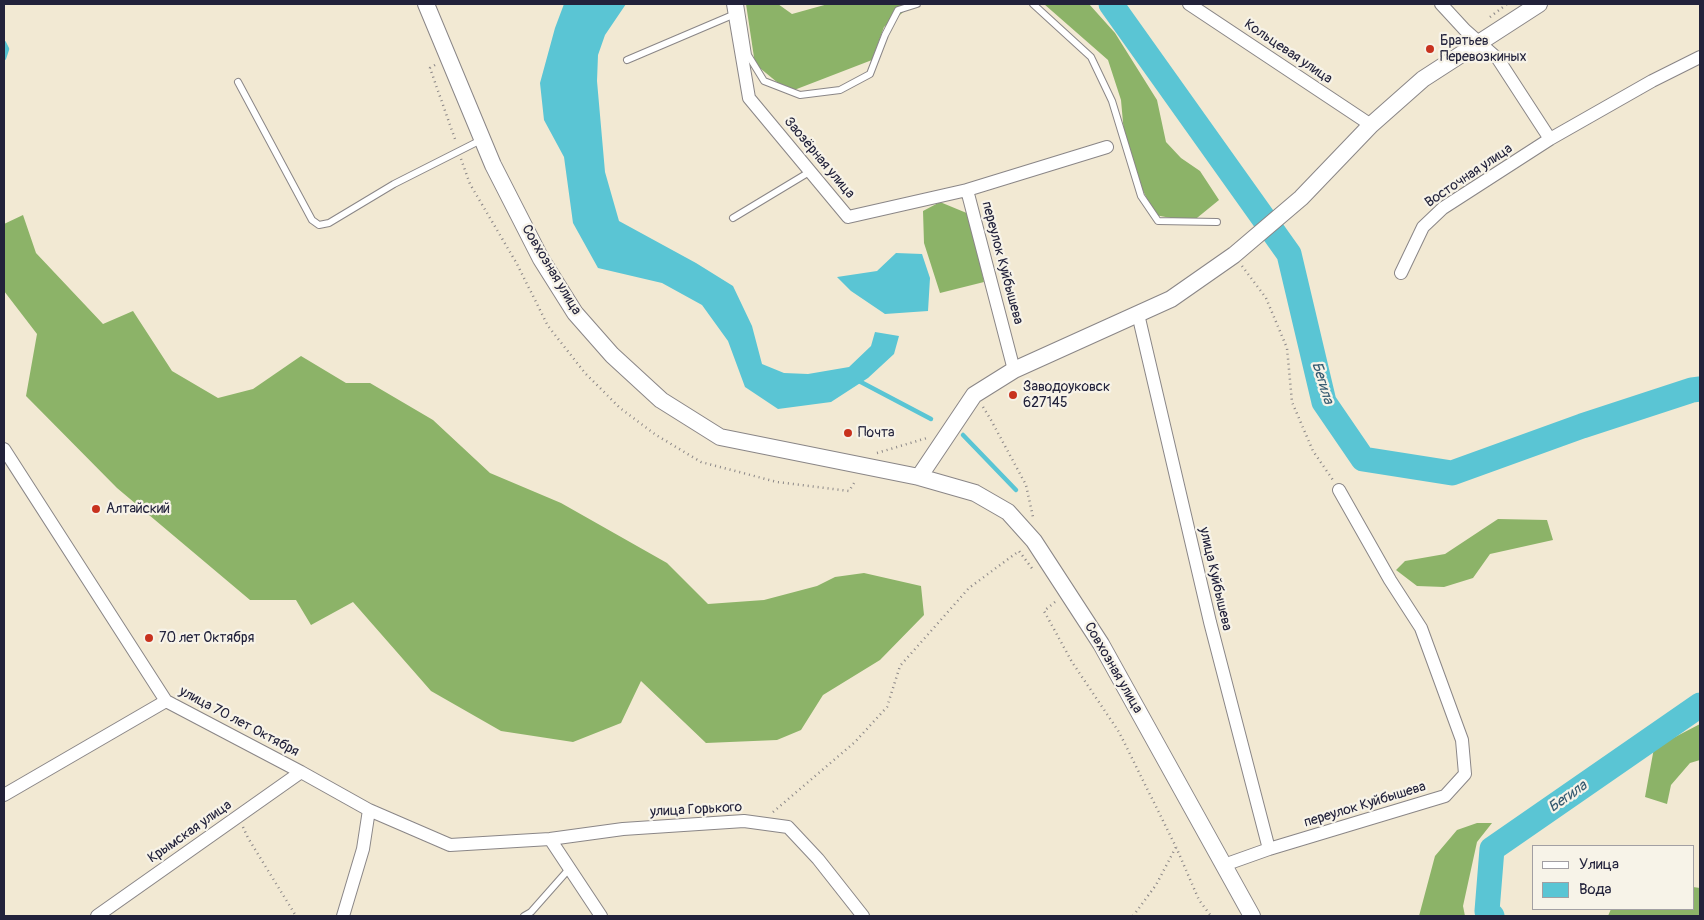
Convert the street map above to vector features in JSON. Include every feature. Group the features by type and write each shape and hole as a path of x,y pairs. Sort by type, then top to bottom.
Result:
{"street":[{"name":"Совхозная улица","path":"426,4 493,165 541,259 575,313 612,356 661,400 720,437 920,477 975,493 1008,512 1034,541 1101,644 1252,916"},
{"name":"Кольцевая улица","path":"1189,4 1371,125"},
{"path":"1441,4 1465,30 1498,59 1550,139"},
{"path":"920,477 974,395 1014,370 1171,299 1239,251 1301,198 1371,125 1423,79 1480,44 1539,4"},
{"name":"Заозёрная улица","path":"736,7 749,98 848,217 967,190"},
{"name":"Восточная улица","path":"1401,273 1423,227 1443,208 1550,139 1652,81 1700,57"},
{"name":"переулок Куйбышева","path":"1014,370 967,190 1107,146"},
{"name":"улица Куйбышева","path":"1138,314 1210,622 1269,850"},
{"name":"улица 70 лет Октября","path":"6,457 166,701 369,810 450,845 550,839"},
{"name":"переулок Куйбышева","path":"1224,865 1445,796 1465,774 1462,740 1421,628 1390,580 1339,490"},
{"path":"4,795 166,701"},
{"name":"Крымская улица","path":"97,916 301,772"},
{"path":"343,916 363,848 369,810"},
{"name":"улица Горького","path":"550,839 623,829 744,821 788,827 818,859 863,916"},
{"path":"550,839 602,916"}],"lane":[{"path":"627,60 736,7 748,55 764,81 800,95 840,90 870,74 885,35 898,10 917,4"},
{"path":"1033,4 1091,57 1112,101 1141,196 1158,221 1217,222"},
{"path":"238,82 312,220 319,225 329,223 394,184 483,139"},
{"path":"733,218 811,171"},
{"path":"524,916 531,912 570,869"}],"path":[{"path":"448,57 430,68 470,184 517,264 548,326 584,373 620,408 656,435 702,462 776,482 849,491 872,454 935,436"},
{"path":"1239,251 1266,298 1286,348 1292,402 1313,451 1339,490"},
{"path":"974,395 991,420 1026,485 1034,522"},
{"path":"759,823 855,742 887,707 900,666 969,588 1019,551 1036,573 1050,564"},
{"path":"1056,601 1044,611 1072,662 1119,732 1176,847 1199,900 1211,916"},
{"path":"239,816 248,838 296,916"},
{"path":"1132,916 1156,885 1176,847"}],"green space":[{"path":"746,4 778,4 792,14 828,4 914,4 884,27 872,60 789,92 755,64"},
{"path":"1044,4 1089,4 1115,33 1157,100 1166,142 1181,158 1200,171 1219,200 1192,222 1155,215 1126,156 1121,100 1108,60"},
{"path":"940,202 969,214 984,282 940,293 924,243 923,211"},
{"path":"23,215 36,253 103,324 133,311 172,371 218,398 253,389 301,356 346,383 370,383 433,420 490,473 561,503 667,563 708,604 764,600 817,586 835,577 864,573 921,586 924,615 880,660 823,695 801,730 777,740 706,743 641,681 621,723 573,742 501,731 431,691 353,602 311,625 296,600 250,600 117,488 26,396 37,334 4,291 4,224"},
{"path":"1498,519 1547,520 1553,540 1490,554 1473,578 1444,587 1417,586 1396,570 1405,561 1445,554"},
{"path":"1700,724 1700,760 1690,763 1671,785 1667,804 1645,797 1654,748"},
{"path":"1477,823 1492,823 1477,842 1463,906 1465,916 1419,916 1435,856 1457,830"},
{"path":"1694,887 1700,888 1700,916 1608,916 1611,910 1694,910"}],"water":[{"path":"564,4 626,4 605,35 598,55 597,81 605,172 619,221 696,263 733,286 752,326 762,364 784,373 808,374 849,367 871,346 875,332 899,336 894,354 868,378 831,402 778,409 745,387 728,341 702,305 662,283 598,268 573,223 564,157 544,120 540,83 555,28"},
{"path":"896,253 922,254 930,278 928,311 885,314 851,291 837,277 877,271"}],"waterway":[{"name":"Бегила","path":"1111,4 1289,254 1324,402 1363,459 1452,473 1582,426 1700,389"},
{"path":"4,43 7,49 4,58"},
{"path":"857,380 931,419"},
{"path":"963,435 1016,490"},
{"name":"Бегила","path":"1492,916 1487,911 1492,849 1700,705"}],"place":[{"name":"Братьев Перевозкиных","path":"1430,49"},
{"name":"Заводоуковск 627145","path":"1013,395"},
{"name":"Почта","path":"848,433"},
{"name":"Алтайский","path":"96,509"},
{"name":"70 лет Октября","path":"149,638"}]}
